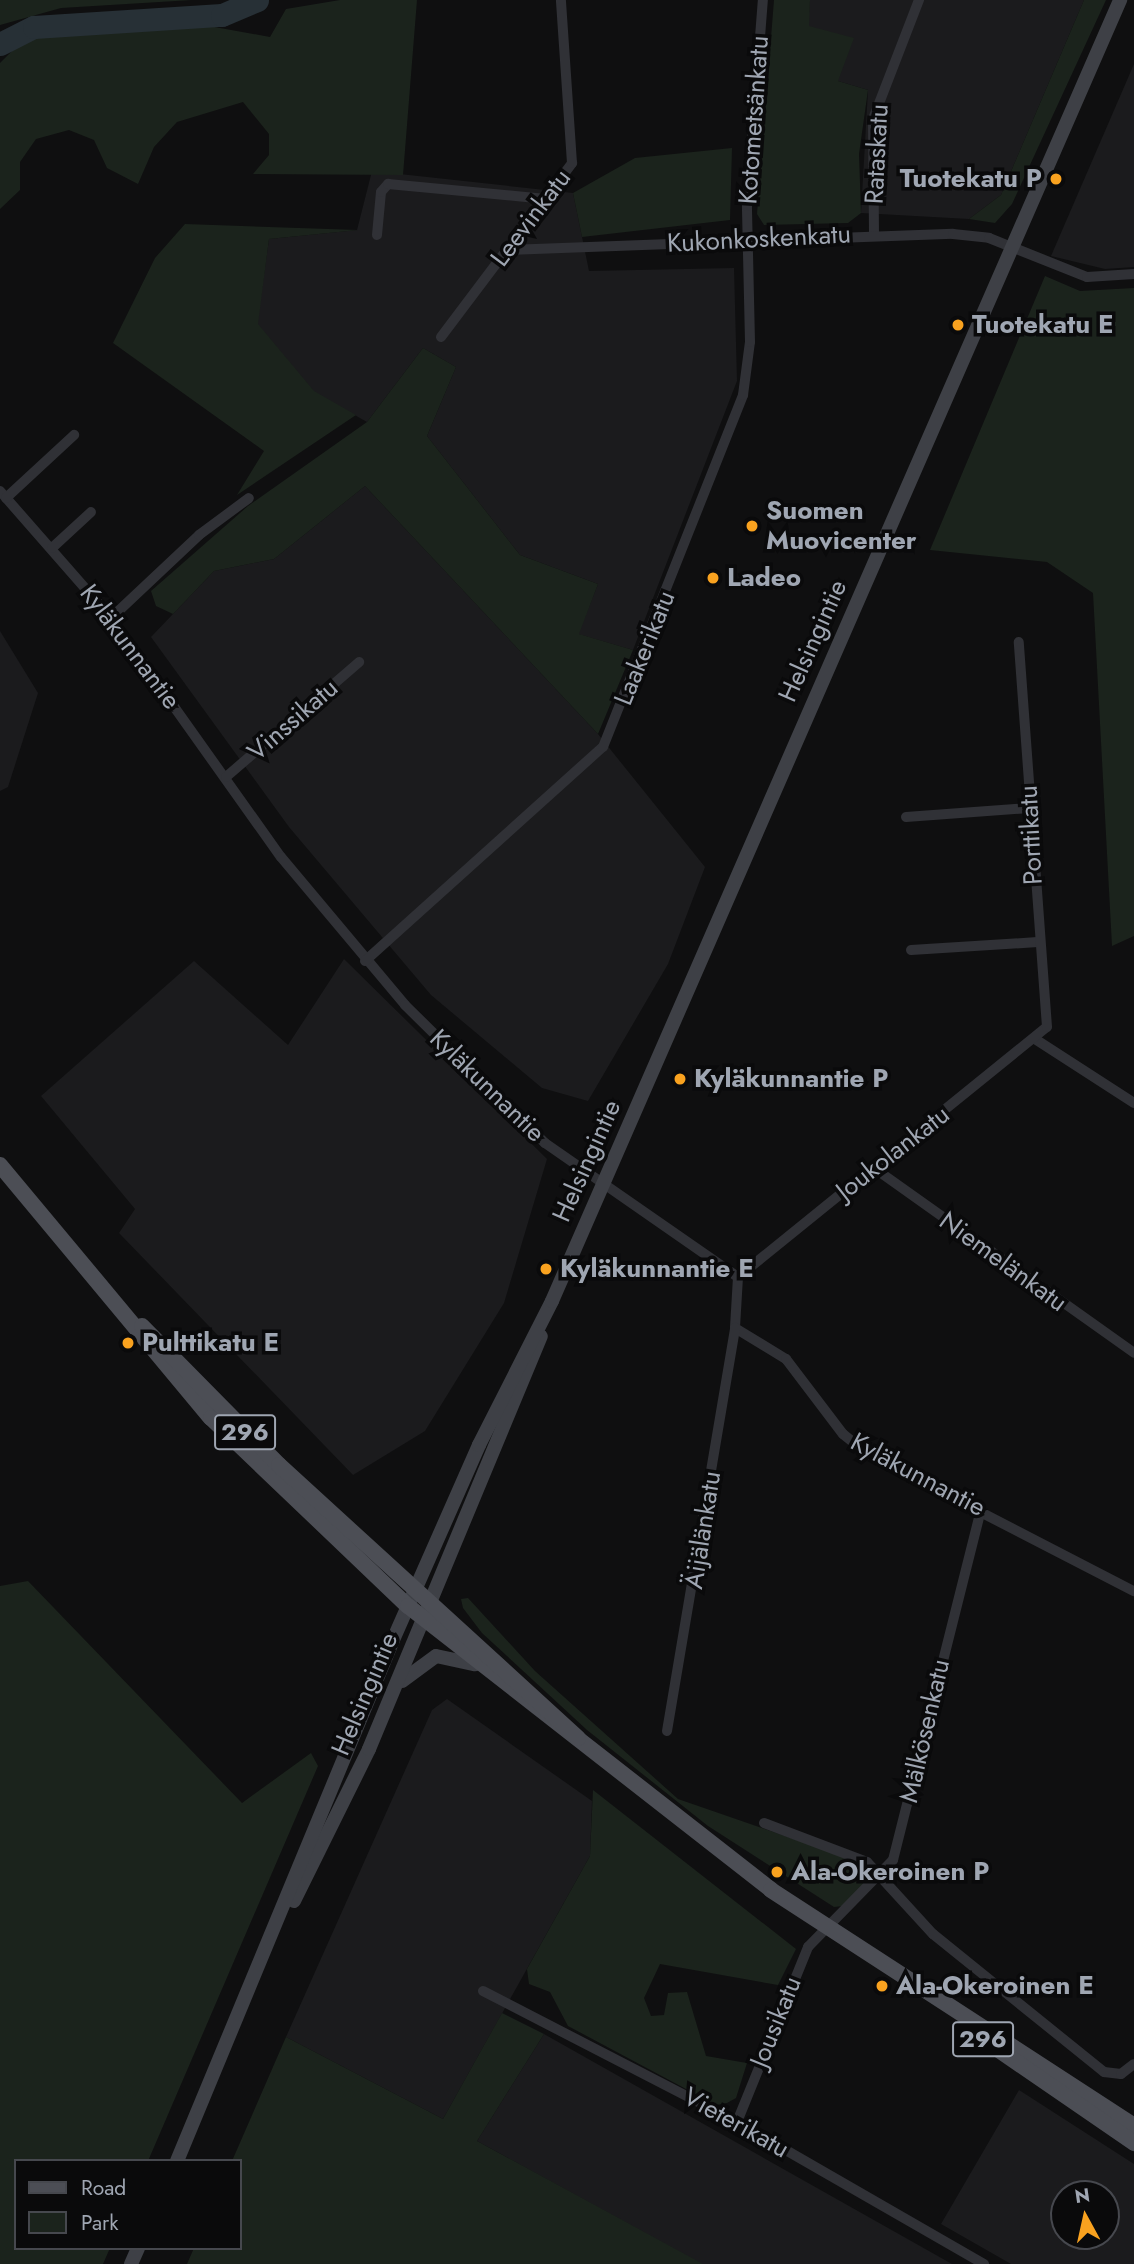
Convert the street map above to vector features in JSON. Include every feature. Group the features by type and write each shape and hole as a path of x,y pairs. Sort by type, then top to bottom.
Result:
{"main road":[{"name":"Helsingintie","path":"178,2159 271,1943 408,1606 552,1301 1010,246 1120,0"},
{"name":"296","path":"0,1165 158,1360 261,1471 408,1606 483,1668 829,1930 1134,2143"},
{"name":"296","path":"83,1265 279,1465 556,1712 581,1742"},
{"name":"Helsingintie","path":"271,1943 388,1703 432,1601 552,1301"},
{"path":"388,1703 426,1659 452,1655 483,1668"},
{"name":"296","path":"829,1930 1134,2126"}],"street":[{"name":"Leevinkatu","path":"441,337 507,250 567,178 575,148 561,0"},
{"name":"Kotometsänkatu","path":"746,239 763,0"},
{"name":"Rataskatu","path":"874,233 873,119 919,0"},
{"path":"377,235 381,192 388,184 548,199"},
{"name":"Kukonkoskenkatu","path":"507,250 547,253 874,233 953,234 1010,246 1087,277 1134,274"},
{"name":"Laakerikatu","path":"365,961 603,747 743,395 750,342 746,239"},
{"path":"3,495 74,435"},
{"name":"Kyläkunnantie","path":"3,495 111,618 226,777 365,961 545,1143 738,1277"},
{"path":"111,618 199,535 249,498"},
{"path":"52,548 91,512"},
{"name":"Porttikatu","path":"1020,642 1038,942 1047,1027"},
{"name":"Vinssikatu","path":"226,777 359,662"},
{"path":"906,817 1030,808"},
{"path":"911,950 1038,942"},
{"name":"Joukolankatu","path":"738,1277 1047,1027"},
{"path":"1035,1039 1134,1103"},
{"name":"Niemelänkatu","path":"874,1168 1134,1353"},
{"path":"735,1328 738,1277"},
{"name":"Kyläkunnantie","path":"735,1328 786,1359 834,1425 868,1454 981,1509 1134,1591"},
{"name":"Äijälänkatu","path":"667,1731 735,1328"},
{"name":"Mälkösenkatu","path":"829,1930 881,1875 899,1843 981,1509"},
{"path":"764,1824 836,1846 881,1875 933,1934 1104,2072 1121,2074 1134,2064"},
{"name":"Jousikatu","path":"737,2122 791,1982 829,1930"},
{"name":"Vieterikatu","path":"483,1991 737,2122 984,2264"}],"shaded area":[{"path":"810,0 1084,0 1001,195 969,219 861,213 868,90 838,81 808,26"},
{"path":"1134,64 1134,267 1105,269 1051,256"},
{"path":"372,171 573,193 589,271 734,268 737,381 633,650 578,634 598,584 520,555 427,436 456,367 423,348 367,422 314,392 257,324 269,239 357,230"},
{"path":"365,486 598,734 705,867 668,964 588,1101 542,1088 431,995 289,827 151,637 214,571 274,559"},
{"path":"0,631 38,693 8,787 0,791"},
{"path":"344,959 547,1159 504,1303 425,1431 353,1475 119,1233 135,1209 41,1096 194,961 288,1045"},
{"path":"447,1699 592,1801 590,1856 443,2119 286,2037 432,1710"},
{"path":"544,2034 952,2264 701,2264 477,2141"},
{"path":"1019,2090 1134,2164 1134,2264 1011,2264 941,2224"}],"green space":[{"path":"0,0 192,0 61,8 0,25"},
{"path":"340,0 417,0 403,175 253,174 269,155 269,134 243,102 177,122 154,147 138,184 107,168 94,140 69,130 36,139 20,162 20,190 0,209 0,63 24,39 209,26 270,37 286,9"},
{"path":"774,0 810,0 809,26 854,38 838,81 868,90 859,154 861,213 848,223 764,225 757,214"},
{"path":"1084,0 1106,0 1012,204 995,223 969,219 1001,195"},
{"path":"732,148 730,220 582,237 573,193 635,158"},
{"path":"185,224 358,230 269,239 258,324 314,391 356,415 237,495 264,451 113,343 155,258"},
{"path":"1045,276 1080,291 1134,288 1134,936 1112,946 1093,593 1047,562 930,550"},
{"path":"423,348 456,367 427,436 520,555 598,584 579,634 633,650 598,734 365,486 274,559 214,571 173,614 156,606 151,591 248,506 367,422"},
{"path":"28,1581 242,1803 311,1753 318,1766 149,2159 14,2159 14,2250 109,2250 103,2264 0,2264 0,1586"},
{"path":"468,1598 535,1671 678,1799 857,1861 868,1880 843,1906 834,1907 708,1826 587,1730 482,1633 463,1608 461,1599"},
{"path":"593,1790 796,1949 778,1985 660,1964 644,1998 651,2016 664,2015 668,1993 687,1992 706,2056 747,2063 736,2098 727,2103 716,2105 568,2026 550,1992 529,1984 527,1969 590,1856"},
{"path":"502,2013 544,2034 477,2141 703,2264 187,2264 193,2250 242,2250 242,2159 233,2159 286,2037 443,2119"}],"waterway":[{"path":"0,44 34,27 222,15 257,0"}],"place":[{"name":"Tuotekatu P","path":"1056,179"},
{"name":"Tuotekatu E","path":"958,325"},
{"name":"Suomen Muovicenter","path":"752,526"},
{"name":"Ladeo","path":"713,578"},
{"name":"Kyläkunnantie P","path":"680,1079"},
{"name":"Kyläkunnantie E","path":"546,1269"},
{"name":"Pulttikatu E","path":"128,1343"},
{"name":"Ala-Okeroinen P","path":"777,1872"},
{"name":"Ala-Okeroinen E","path":"882,1986"}]}
